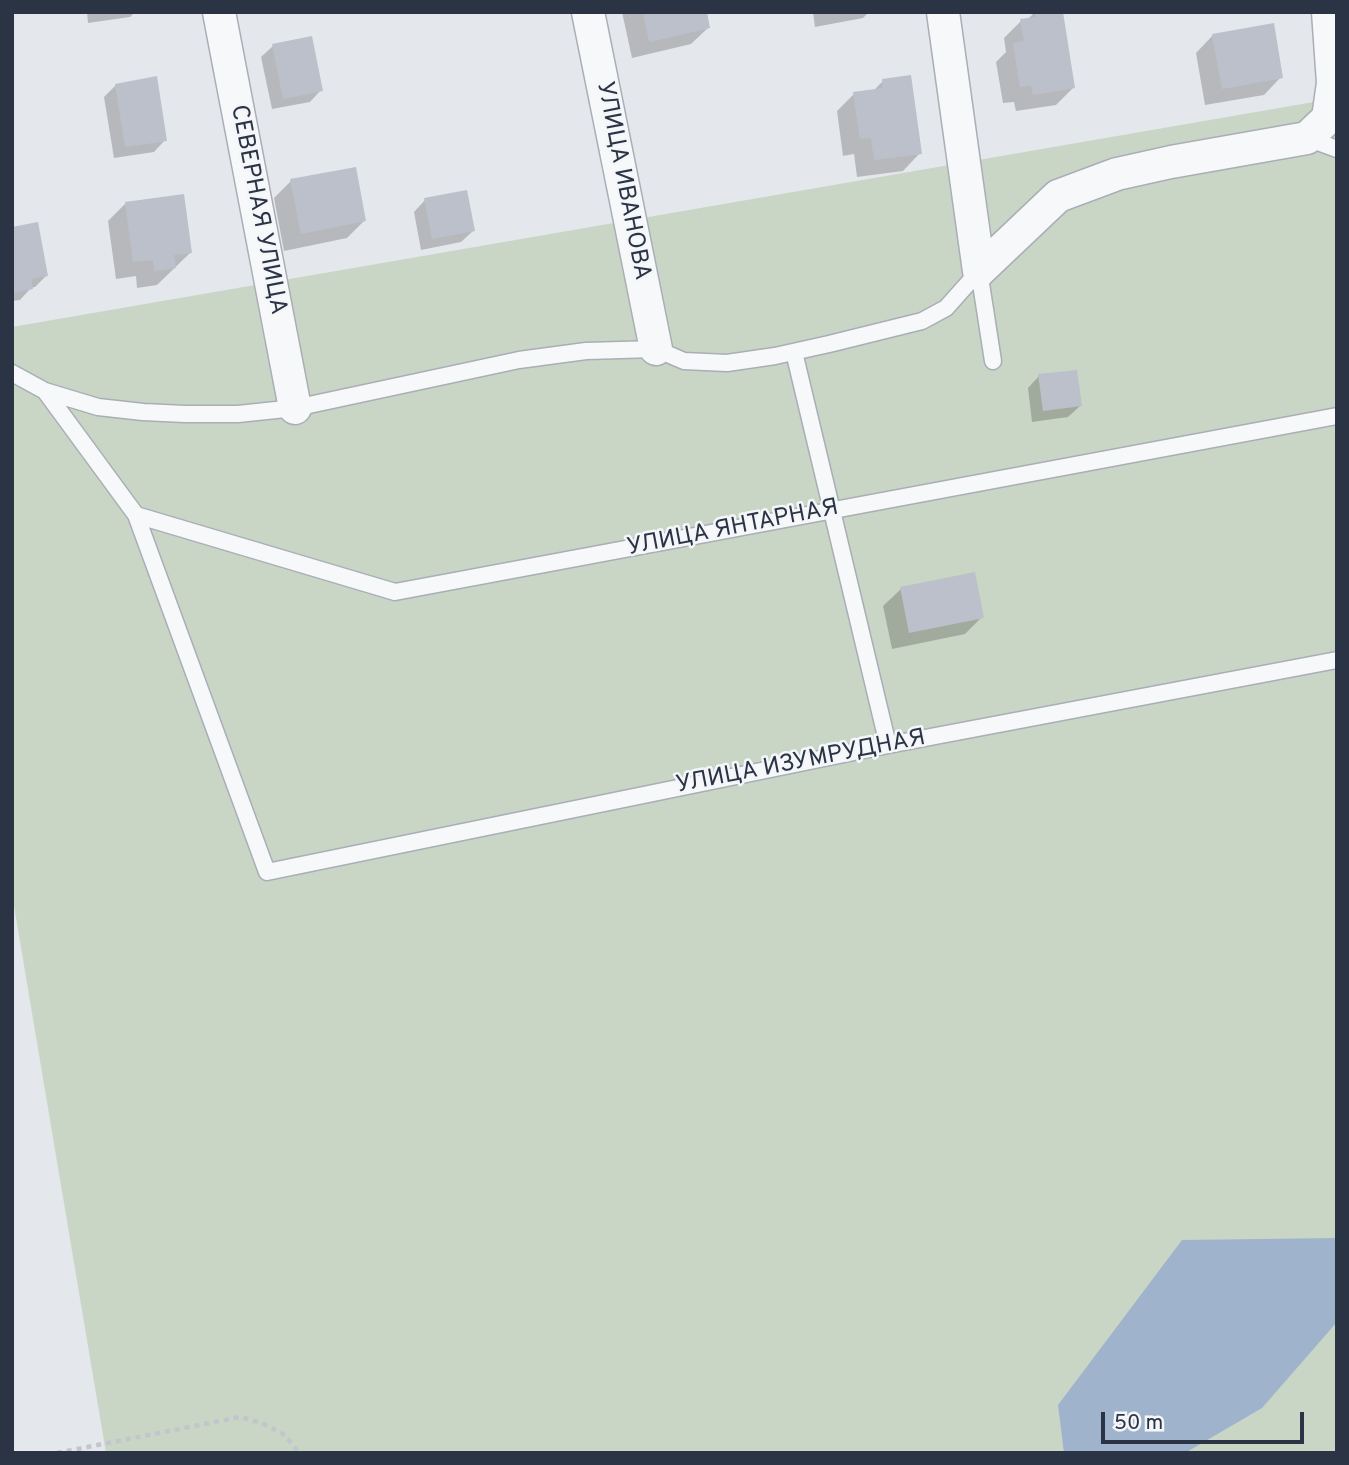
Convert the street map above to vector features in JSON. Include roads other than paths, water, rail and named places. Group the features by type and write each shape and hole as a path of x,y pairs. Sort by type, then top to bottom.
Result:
{"street":[{"name":"СЕВЕРНАЯ УЛИЦА","path":"219,12 295,408"},
{"name":"УЛИЦА ИВАНОВА","path":"587,12 656,349"},
{"path":"943,12 979,271"},
{"path":"979,271 1058,196 1117,174 1307,138 1328,118 1333,83 1328,12"}],"lane":[{"path":"1307,138 1337,149"},
{"path":"12,373 45,391 99,407 185,415 238,414 295,408 519,360 586,351 656,349 684,361 727,363 794,352 922,321 946,308 979,271"},
{"path":"979,271 993,361"},
{"path":"794,352 888,745"},
{"path":"45,391 136,514"},
{"name":"УЛИЦА ЯНТАРНАЯ","path":"136,514 395,592 1337,416"},
{"name":"УЛИЦА ИЗУМРУДНАЯ","path":"136,514 267,872 888,745 1337,660"}],"water":[{"path":"1337,1238 1337,1322 1262,1408 1185,1453 1064,1453 1058,1405 1182,1240"}]}
